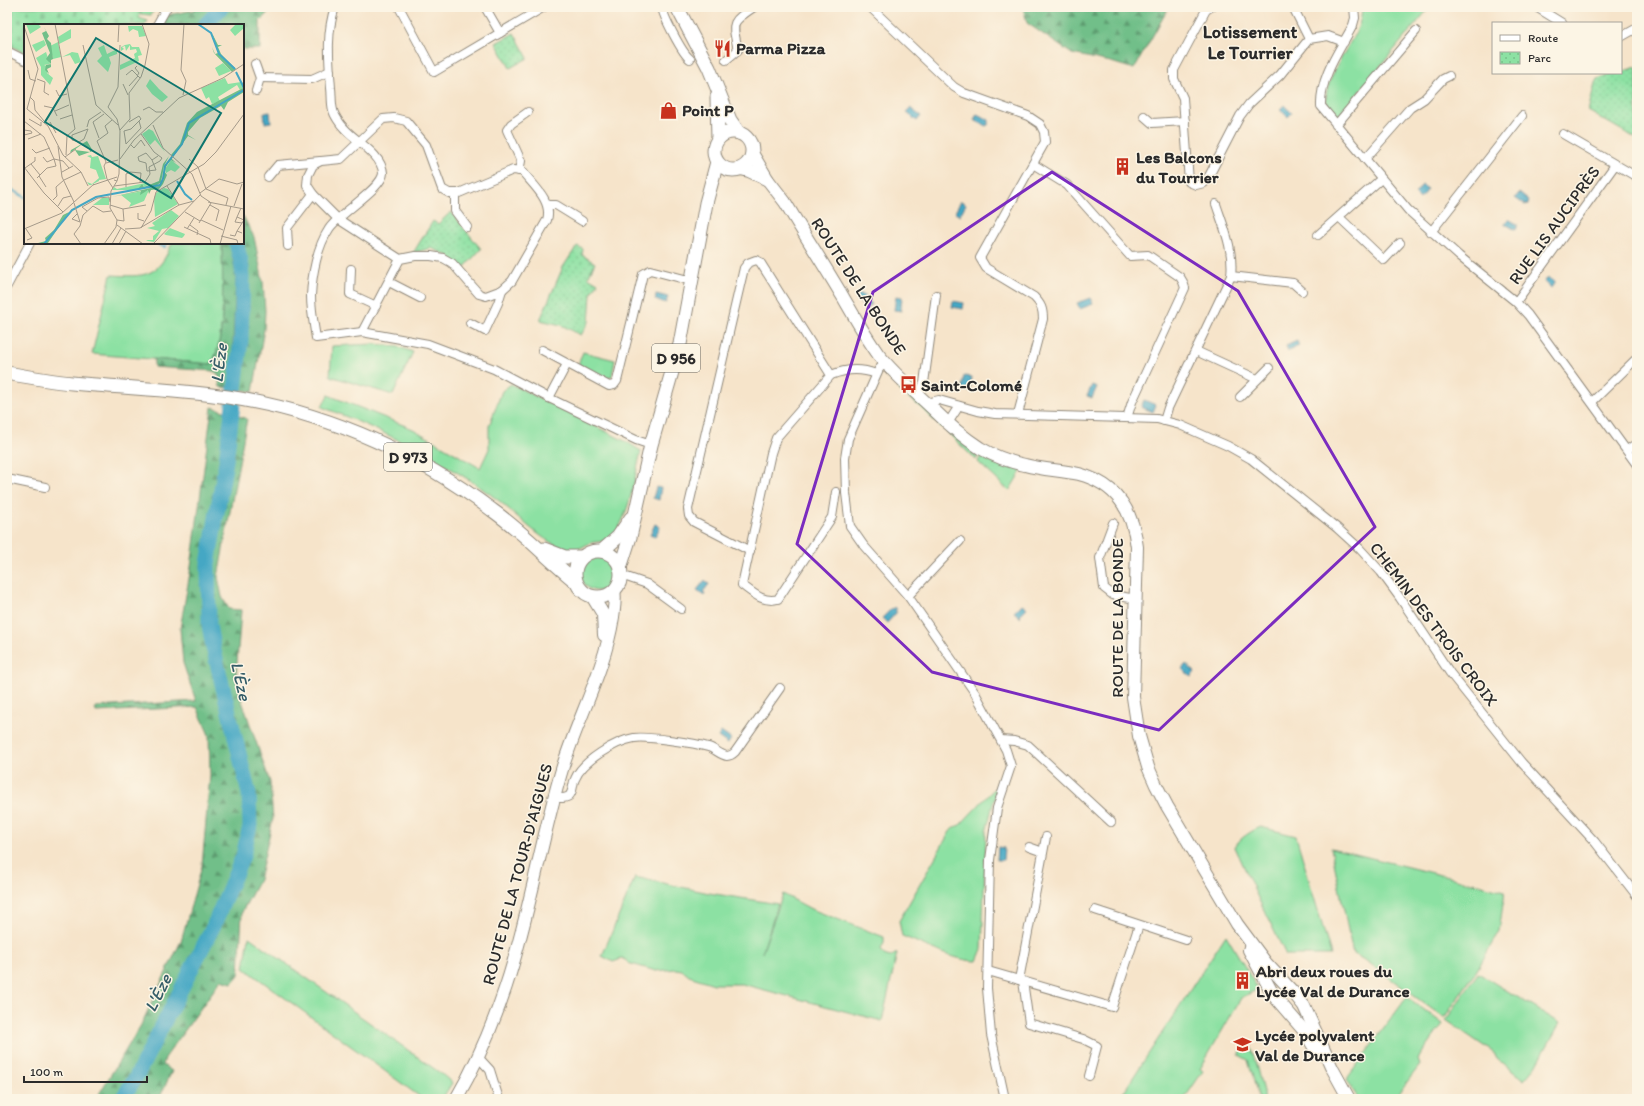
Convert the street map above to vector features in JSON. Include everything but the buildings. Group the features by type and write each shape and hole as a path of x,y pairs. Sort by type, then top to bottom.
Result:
{"main road":[{"path":"677,7 709,68 730,120 739,133 750,143 752,153 750,160 736,169 725,169 717,162 714,152 715,143 718,139 728,133 739,133"},
{"path":"716,86 719,122 718,139"},
{"name":"ROUTE DE LA BONDE","path":"752,153 768,180 785,202 858,322 886,362 922,399 974,444 1000,457 1026,466 1080,474 1106,486 1123,503 1130,515 1135,530 1137,547 1134,697 1135,715 1144,754 1156,785 1237,924 1268,986 1311,1040 1342,1099"},
{"name":"D 956","path":"621,572 651,445 678,351 706,203 717,162"},
{"name":"ROUTE DE LA BONDE","path":"736,169 749,171 768,180"},
{"name":"D 956","path":"706,203 715,188 736,169"},
{"name":"D 973","path":"7,373 71,383 199,394 266,403 332,422 392,448 465,490 534,543 575,580"},
{"name":"D 956","path":"602,551 618,537 635,512"},
{"name":"D 973","path":"534,543 557,555 581,557"},
{"path":"602,551 614,557 621,572 618,586 608,595 600,597 592,596 582,591 575,580 575,568 581,557 591,552 602,551"},
{"name":"ROUTE DE LA TOUR-D'AIGUES","path":"456,1099 478,1057 506,985 521,935 554,798 567,755 610,635 615,597 614,590"},
{"name":"ROUTE DE LA TOUR-D'AIGUES","path":"592,596 602,614 605,627 604,654"},
{"name":"ROUTE DE LA BONDE","path":"1237,924 1266,963 1302,1002 1332,1068 1349,1099"}],"street":[{"path":"158,24 167,7"},
{"path":"335,7 331,20 329,62 333,110 344,128 374,155 383,174 380,183 338,219 329,228 322,241 314,270 311,297 316,338 362,332 428,344 494,369 549,398 636,440 651,445"},
{"path":"399,7 434,72 544,7"},
{"path":"485,7 500,33"},
{"path":"662,7 664,15 679,43 690,59"},
{"path":"726,60 738,50 733,28 734,23 738,18 754,7"},
{"path":"870,7 954,87 964,93 1028,116 1040,124 1044,132 1045,142 980,258 986,268 1034,297 1043,311 1044,319 1018,414"},
{"path":"1211,7 1206,10 1174,70 1174,79 1183,98 1189,182 1196,185 1204,183 1209,176 1240,116 1249,104 1280,74 1309,38 1328,36 1344,42"},
{"path":"1293,7 1309,38"},
{"path":"1354,7 1355,18 1353,25 1330,68 1320,95 1321,106 1408,210 1431,232 1516,302 1528,315 1637,465"},
{"path":"1536,7 1560,22"},
{"path":"1622,36 1637,28"},
{"path":"1336,125 1416,31"},
{"path":"7,50 24,59"},
{"path":"255,64 260,78 256,92"},
{"path":"260,78 312,79 330,71"},
{"path":"1365,159 1410,108 1424,99 1442,79 1449,76"},
{"path":"519,171 521,161 507,130 511,124 528,112"},
{"path":"1144,116 1152,123 1185,121"},
{"path":"1431,232 1522,116"},
{"path":"268,177 278,165 341,159 383,119 394,118 406,121 426,145 442,189 455,194 513,170 522,171 548,205 550,213 548,220 512,281 502,290 486,296 479,294 452,263 443,258 431,256 400,259 338,219 313,194 307,185 308,175 313,165 321,161"},
{"path":"1563,134 1615,166 1637,177"},
{"path":"1033,164 1067,185 1130,256 1148,255 1180,277 1183,282 1185,288 1132,402 1127,418"},
{"name":"RUE LIS AUCIPRÈS","path":"1516,302 1615,166"},
{"path":"1318,235 1381,178"},
{"path":"288,246 287,228 313,194"},
{"path":"455,194 455,211 467,227"},
{"path":"1164,421 1168,408 1231,276 1232,265 1230,246 1216,204"},
{"path":"548,205 556,205 582,221"},
{"path":"1339,217 1384,260 1400,243"},
{"path":"7,286 29,244"},
{"path":"362,332 400,259"},
{"path":"750,552 694,522 689,516 688,509 742,276 748,263 756,260 760,262 831,375"},
{"path":"351,269 350,294 376,306"},
{"path":"542,350 609,386 614,385 617,381 643,274 650,270 692,281"},
{"path":"1231,276 1293,283 1302,291"},
{"path":"389,282 420,298"},
{"path":"470,323 485,331 498,303 502,290"},
{"path":"922,399 936,295"},
{"path":"1196,351 1257,379"},
{"path":"1592,402 1637,358"},
{"path":"886,362 876,374 848,438 845,458 846,493 850,526 864,546 908,596 975,693 1001,740 1012,766 997,808 990,860 987,988 991,1035 1005,1099"},
{"path":"549,398 567,364"},
{"path":"1240,397 1269,368"},
{"path":"836,492 832,517 778,599 770,602 761,598 742,585 771,453 776,438 831,375 841,371 851,370 866,371 876,374"},
{"name":"CHEMIN DES TROIS CROIX","path":"922,399 939,400 978,412 1157,419 1180,425 1228,446 1251,459 1337,528 1360,549 1381,572 1450,673 1518,758 1595,842 1637,896"},
{"path":"948,423 959,406"},
{"path":"1627,450 1637,443"},
{"path":"7,479 45,487"},
{"path":"1112,523 1100,558 1104,588 1113,595 1136,599"},
{"path":"908,596 960,541"},
{"path":"621,572 647,584 681,609"},
{"path":"554,798 565,798 569,796 572,792 574,779 580,770 593,758 616,744 635,738 658,739 708,747 726,756 731,755 735,752 780,688"},
{"path":"1001,740 1014,741 1028,745 1111,822"},
{"path":"1046,837 1021,980 1029,1023 1083,1039 1097,1046 1089,1076"},
{"path":"1028,847 1043,852"},
{"path":"1095,910 1186,940"},
{"path":"988,971 1112,1007 1139,925"},
{"path":"478,1057 490,1070 499,1099"}],"highlighted area":[{"path":"1052,172 1238,291 1375,527 1159,730 932,672 797,544 873,292"}],"green space":[{"path":"7,7 156,7 151,15 140,14 139,18 148,21 146,24 24,24 24,52 7,44"},
{"path":"197,7 213,7 198,24 164,24 167,15 194,10"},
{"path":"230,7 273,7 260,21 260,49 244,49 244,24 212,24"},
{"path":"1023,7 1076,7 1080,11 1084,7 1169,7 1134,69 1111,62 1072,54 1027,23"},
{"path":"1363,7 1430,7 1337,118 1327,102 1327,90 1334,71 1359,25"},
{"path":"514,33 528,58 510,68 496,43"},
{"path":"1637,67 1637,139 1588,111 1597,79 1614,74 1622,74 1622,72"},
{"path":"451,212 481,249 462,270 449,256 431,248 413,253 433,221 438,224"},
{"path":"244,218 254,237 263,282 265,311 264,329 253,392 239,389 248,299 247,268 240,244 244,244"},
{"path":"172,244 222,244 222,324 216,353 211,364 92,354 111,275 133,276 149,273 156,269 167,255"},
{"path":"222,244 230,244 236,275 231,388 220,387 218,374 213,371 154,367 154,359 211,364 216,354 222,324"},
{"path":"577,246 583,249 582,255 595,263 588,277 598,283 591,294 589,322 581,335 561,325 540,320 563,267"},
{"path":"375,344 399,347 413,352 393,395 330,376 332,346"},
{"path":"583,352 615,360 612,376 606,379 578,365"},
{"path":"899,383 944,426 942,428 919,406 899,390"},
{"path":"511,384 627,442 641,451 627,508 618,529 610,539 590,543 578,549 569,549 558,546 542,537 498,500 435,459 391,436 322,407 328,395 413,429 480,468 489,449 489,426 502,391"},
{"path":"212,407 247,419 218,577 222,597 229,609 241,610 236,676 242,701 270,782 273,819 259,880 242,912 239,975 232,983 221,980 165,1058 163,1065 172,1071 159,1099 96,1099 141,1025 181,941 202,866 210,775 209,735 197,707 96,712 95,707 196,701 183,663 180,629 191,567"},
{"path":"948,429 979,452 976,460 946,431"},
{"path":"982,453 986,459 1007,468 1012,466 1022,470 1009,491 978,462"},
{"path":"598,557 610,562 615,574 610,586 598,591 586,586 581,574 586,562"},
{"path":"994,789 999,789 994,800 986,832 982,949 977,961 959,958 939,952 902,936 899,921 952,828 960,825"},
{"path":"1261,827 1296,836 1331,955 1286,955 1235,847 1250,832"},
{"path":"1331,848 1505,891 1499,931 1477,970 1444,1018 1368,962 1353,954"},
{"path":"635,877 709,893 778,904 762,953 783,894 811,909 884,937 884,943 881,949 884,955 890,957 897,953 882,1021 742,984 714,984 689,976 682,970 676,969 656,971 628,963 626,960 621,959 613,962 602,956"},
{"path":"1226,935 1258,989 1241,998 1200,1069 1203,1071 1184,1099 1119,1099"},
{"path":"249,937 443,1075 452,1083 442,1099 423,1099 244,968"},
{"path":"1478,973 1560,1023 1536,1066 1524,1080 1497,1059 1494,1053 1446,1020"},
{"path":"1407,997 1443,1024 1420,1056 1418,1060 1420,1065 1394,1099 1359,1099 1346,1080"},
{"path":"1248,1040 1250,1042 1265,1099 1259,1099 1248,1060 1239,1055"}],"water":[{"path":"1284,105 1292,113 1288,117 1280,109"},
{"path":"910,108 921,116 917,121 906,112"},
{"path":"270,112 271,122 265,123 264,113"},
{"path":"977,114 989,120 989,124 986,126 974,120"},
{"path":"1422,185 1428,189 1420,199 1415,194"},
{"path":"1519,193 1529,201 1528,204 1525,205 1515,198"},
{"path":"961,201 966,204 960,215 955,212"},
{"path":"1508,219 1517,224 1517,228 1514,229 1505,224"},
{"path":"1548,277 1555,282 1551,288 1544,282"},
{"path":"860,293 872,304 866,309 857,299 856,296"},
{"path":"656,294 668,297 666,303 655,300"},
{"path":"896,296 902,297 902,311 894,310"},
{"path":"1090,298 1093,304 1080,309 1077,303"},
{"path":"953,301 964,303 963,309 952,307"},
{"path":"1297,341 1299,346 1288,351 1286,346"},
{"path":"964,376 972,377 970,391 962,390"},
{"path":"1092,385 1097,387 1092,398 1087,396"},
{"path":"1144,400 1156,405 1153,412 1141,407"},
{"path":"656,487 661,488 659,500 653,498"},
{"path":"655,524 660,527 655,537 650,535"},
{"path":"705,580 709,584 703,592 705,593 704,595 697,590"},
{"path":"1022,604 1027,608 1020,615 1021,618 1014,612"},
{"path":"895,607 897,609 895,611 897,612 887,623 882,618"},
{"path":"1186,664 1195,672 1191,677 1182,669"},
{"path":"721,732 731,739 728,744 718,737"},
{"path":"998,847 1004,848 1003,860 997,860"}],"waterway":[{"name":"L'Èze","path":"206,24 222,7"},
{"path":"7,187 24,196"},
{"path":"159,245 165,247 166,244"},
{"name":"L'Èze","path":"122,1099 136,1077 213,927 243,856 250,826 249,794 209,625 208,564 226,461 241,340 243,277 241,261 236,244"}],"place":[{"name":"Parma Pizza","path":"723,48"},
{"name":"Point P","path":"669,110"},
{"name":"Les Balcons du Tourrier","path":"1123,167"},
{"name":"Saint-Colomé","path":"908,385"},
{"name":"Abri deux roues du Lycée Val de Durance","path":"1243,981"},
{"name":"Lycée polyvalent Val de Durance","path":"1242,1045"}],"district":[{"name":"Lotissement Le Tourrier","path":"1250,42"}]}
